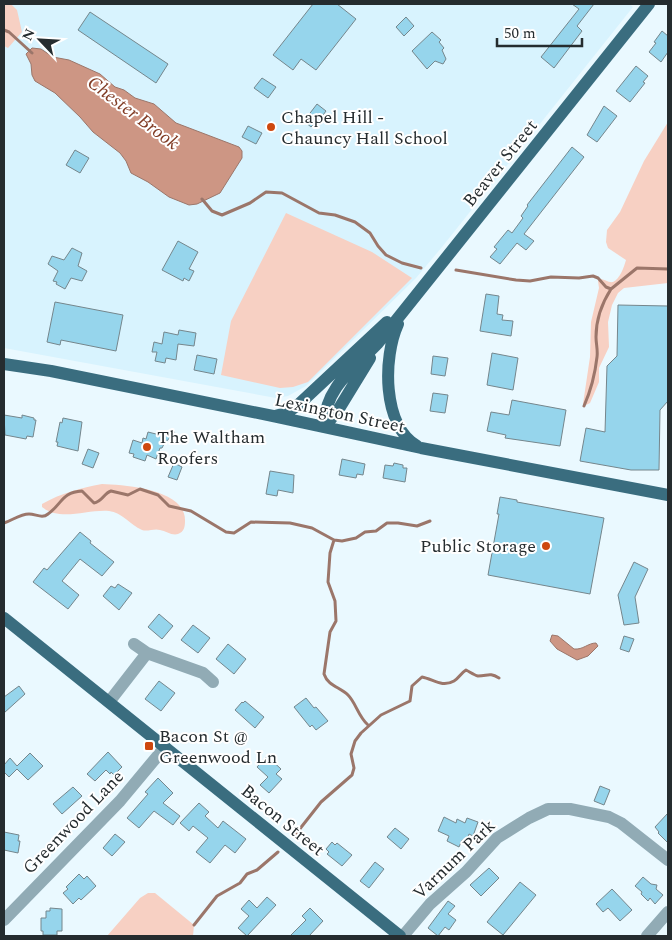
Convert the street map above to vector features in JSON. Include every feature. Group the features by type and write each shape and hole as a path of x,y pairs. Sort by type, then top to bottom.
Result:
{"main road":[{"name":"Beaver Street","path":"324,427 326,406 333,391 378,343 420,292 649,4"},
{"path":"273,416 286,413 297,406 420,292"},
{"path":"406,308 390,349 389,382 397,423 405,436 421,448"},
{"name":"Lexington Street","path":"4,364 51,371 421,448 668,495"},
{"name":"Bacon Street","path":"4,618 402,936"}],"street":[{"path":"134,644 147,653 203,673 214,682"},
{"path":"109,702 147,653"},
{"name":"Greenwood Lane","path":"4,920 31,890 115,806 165,748"},
{"name":"Varnum Park","path":"402,936 430,904 466,872 497,838 529,818 548,809 570,809 609,817 621,823 668,860"},
{"path":"647,936 668,912"}],"shaded area":[{"name":"Chapel Hill - Chauncy Hall School","path":"4,4 629,4 633,7 416,278 306,386 288,396 276,398 4,348"},
{"path":"4,4 11,4 17,10 22,32 8,48 4,46"},
{"path":"668,122 668,283 624,288 618,293 612,305 608,322 609,347 599,368 599,382 590,403 584,406 590,357 591,322 599,288 598,281 600,279 613,282 618,278 626,260 608,248 606,242 607,230 620,212 644,161"},
{"path":"286,213 372,252 412,278 308,382 293,387 280,388 221,375 231,321"},
{"path":"102,484 139,488 165,495 176,502 183,510 184,529 176,534 158,530 142,530 114,512 57,514 42,507 42,504 64,494"},
{"path":"148,893 155,893 194,925 193,936 107,936 140,898"}],"water":[{"path":"32,48 41,49 53,57 69,60 100,74 115,87 124,90 135,98 154,104 176,123 239,147 242,151 242,158 220,193 197,204 189,205 169,197 131,173 120,153 93,132 55,93 35,81 32,75 31,64 26,54"},
{"path":"552,635 558,636 574,649 593,643 596,643 598,646 588,656 577,660 557,649 550,641"}],"building":[{"path":"313,4 337,4 356,19 316,70 301,59 293,70 273,55"},
{"path":"572,4 594,4 577,26 582,31 554,68 541,57 579,9"},
{"path":"90,12 168,64 156,83 78,30"},
{"path":"406,17 414,26 404,36 396,27"},
{"path":"662,31 668,36 668,52 661,62 649,52"},
{"path":"432,32 441,40 439,42 444,48 442,50 446,59 443,64 435,61 427,69 412,51"},
{"path":"636,66 648,76 643,82 645,83 630,102 616,91"},
{"path":"262,78 276,87 268,98 254,88"},
{"path":"317,104 326,111 315,126 311,127 304,121"},
{"path":"604,106 617,116 597,142 587,135"},
{"path":"248,126 262,133 256,144 242,137"},
{"path":"572,147 584,157 524,234 534,241 526,250 517,243 500,264 490,257 497,249 494,247 508,230 512,233 523,218 521,216 527,205"},
{"path":"75,150 89,158 80,173 66,165"},
{"path":"178,241 198,252 189,269 194,271 189,281 184,278 183,281 162,270"},
{"path":"72,248 82,253 78,266 87,271 82,281 71,278 65,289 53,281 58,271 48,264 52,256 64,260"},
{"path":"486,294 499,296 497,314 503,315 502,320 513,321 511,336 480,331"},
{"path":"55,302 123,315 116,351 61,340 60,345 47,342"},
{"path":"618,305 668,306 668,401 660,410 659,470 631,470 580,461 586,428 605,432 607,366 617,356"},
{"path":"179,330 196,333 194,346 178,344 176,360 166,358 165,363 155,361 157,352 152,352 154,342 162,344 164,332 178,335"},
{"path":"492,353 518,358 513,390 487,385"},
{"path":"197,355 217,359 214,374 194,370"},
{"path":"433,356 448,358 445,376 431,374"},
{"path":"433,393 448,395 445,413 430,411"},
{"path":"512,400 566,410 560,446 505,438 506,435 487,431 491,412 509,415"},
{"path":"4,415 22,418 22,415 34,418 36,420 33,437 27,436 26,439 5,435"},
{"path":"63,418 82,422 78,451 57,446 60,422 62,423"},
{"path":"148,432 160,435 162,433 175,432 160,448 156,459 147,455 145,461 133,457 134,454 129,453 133,440 142,443 143,438 146,439"},
{"path":"88,449 99,453 93,468 82,464"},
{"path":"342,459 365,464 363,475 357,474 356,478 339,475"},
{"path":"174,463 182,467 177,480 168,477"},
{"path":"394,463 407,468 405,482 383,478 385,465 393,466"},
{"path":"270,471 294,475 293,493 278,490 277,496 266,494"},
{"name":"Public Storage","path":"500,497 517,500 517,502 604,518 590,594 488,575 499,514 497,514"},
{"path":"80,532 91,541 90,543 114,562 102,576 80,559 62,581 79,595 68,609 33,582 44,568 47,570"},
{"path":"634,562 648,569 635,597 639,623 624,625 618,595"},
{"path":"118,584 132,593 119,610 103,596 111,586 115,588"},
{"path":"159,614 173,626 162,639 148,627"},
{"path":"193,625 210,638 198,653 181,640"},
{"path":"624,636 634,639 629,652 620,649"},
{"path":"228,644 246,659 234,674 216,659"},
{"path":"159,681 175,693 161,711 145,699"},
{"path":"19,686 25,694 4,713 4,697"},
{"path":"306,698 328,721 316,730 312,725 310,727 294,707"},
{"path":"245,701 264,717 255,728 235,710"},
{"path":"108,752 122,767 114,775 106,770 95,781 87,774"},
{"path":"30,753 43,766 28,780 17,769 9,777 4,772 4,765 10,758 17,766"},
{"path":"267,756 281,769 276,774 282,779 269,793 260,785 268,777 257,767"},
{"path":"158,778 173,793 163,803 180,816 173,825 154,811 139,828 127,818 148,794 145,792"},
{"path":"600,786 610,790 604,805 594,801"},
{"path":"73,787 82,796 62,814 53,804"},
{"path":"199,803 209,812 205,816 218,828 223,821 246,839 235,853 225,845 210,863 196,852 208,838 193,826 189,831 180,823"},
{"path":"668,813 668,843 655,827"},
{"path":"444,817 456,823 457,819 465,823 467,818 478,822 473,836 469,834 466,842 462,840 459,847 447,841 449,836 438,831"},
{"path":"395,828 409,839 401,849 387,837"},
{"path":"4,832 19,835 18,853 4,850"},
{"path":"115,834 125,842 112,856 103,848"},
{"path":"332,842 335,845 337,843 352,855 342,866 327,854 329,852 326,849"},
{"path":"375,862 384,869 369,888 360,881"},
{"path":"489,868 499,878 481,896 470,885"},
{"path":"79,874 84,879 87,876 96,886 81,900 79,898 73,904 63,893 68,889 66,887"},
{"path":"643,877 651,884 657,885 656,889 663,895 655,904 650,898 648,901 635,886"},
{"path":"520,882 536,895 503,935 487,922"},
{"path":"612,889 632,910 620,921 608,908 603,912 596,904"},
{"path":"267,897 276,905 247,936 238,928 249,916 241,909 249,900 257,908"},
{"path":"448,901 455,906 448,914 456,920 449,930 445,927 438,936 428,928"},
{"path":"50,908 62,909 62,931 57,931 57,935 43,935 43,931 41,931 41,918 46,918 46,911 50,911"},
{"path":"310,908 323,921 309,936 290,936 306,920 302,916"}],"waterway":[{"name":"Chester Brook","path":"4,30 9,32 32,53"},
{"name":"Chester Brook","path":"202,199 212,211 222,215 250,203 266,192 282,193 319,213 335,215 355,222 370,233 386,255 402,263 421,268"},
{"name":"Chester Brook","path":"456,270 530,281 551,277 579,278 593,276 611,289 637,268 668,269"},
{"path":"584,406 589,394 596,364 598,318 611,289"},
{"path":"4,523 26,514 46,515 66,496 75,492 82,491 94,503 111,491 128,495 140,489 158,495 169,506 191,511 226,532 234,533 251,522 290,523 312,528 334,540 342,541 356,538 365,532 376,531 387,523 417,526 430,521"},
{"path":"334,540 330,553 328,582 335,601 336,621 330,632 324,674 331,684 348,695 368,725"},
{"path":"295,835 321,802 352,775 354,768 351,754 355,741 361,733 381,715 410,701 412,686 422,677 445,684 454,681 466,670 478,676 491,675 499,678"},
{"path":"194,925 217,896 240,883 247,874 257,870 278,852"}],"place":[{"name":"Chapel Hill - Chauncy Hall School","path":"271,127"},
{"name":"The Waltham Roofers","path":"147,447"},
{"name":"Public Storage","path":"546,546"},
{"name":"Bacon St @ Greenwood Ln","path":"149,746"}]}
